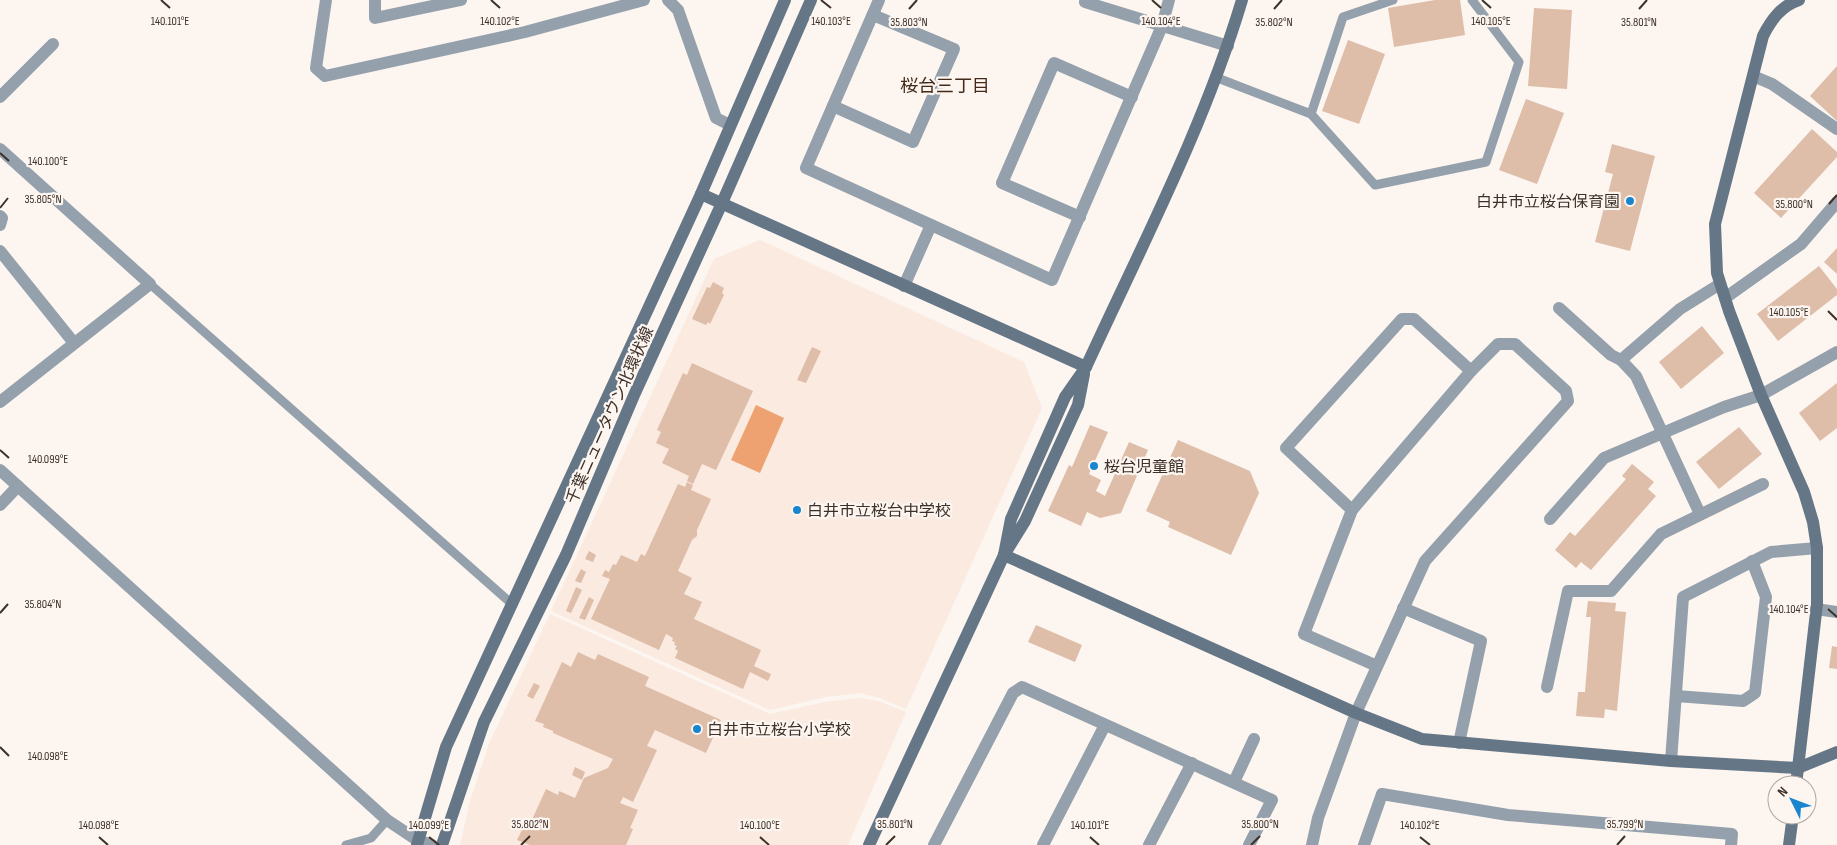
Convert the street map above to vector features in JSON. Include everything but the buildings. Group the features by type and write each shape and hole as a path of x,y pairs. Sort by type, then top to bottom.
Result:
{"street":[{"path":"326,0 316,68 325,76 525,32 644,0"},
{"path":"374,0 374,18 461,0"},
{"path":"668,0 678,10 716,118 730,125"},
{"name":"千葉ニュータウン北環状線","path":"417,843 446,747 701,194 785,0"},
{"name":"千葉ニュータウン北環状線","path":"442,845 484,722 566,555 635,393 722,203 811,0"},
{"path":"879,0 806,168 1052,280 1162,26 1169,0"},
{"path":"1086,0 1085,2 1228,46"},
{"path":"869,845 1004,555 1010,520 1065,397 1086,367 1184,153 1228,46 1242,0"},
{"path":"1797,775 1816,609 1816,548 1813,522 1804,492 1762,395 1716,273 1715,224 1763,36 1770,22 1780,11 1799,0"},
{"path":"833,106 913,142 954,49 873,15"},
{"path":"0,97 52,44"},
{"path":"1080,217 1002,183 1054,62 1132,97"},
{"path":"1753,76 1772,84 1837,129"},
{"path":"0,149 150,284 0,402"},
{"path":"701,194 1086,367"},
{"path":"1725,298 1801,244 1837,202"},
{"path":"0,216 2,218 0,225"},
{"path":"904,286 930,225"},
{"path":"0,251 74,344"},
{"path":"1621,360 1680,309 1720,284"},
{"path":"1560,308 1611,356 1621,360 1636,376 1700,514"},
{"path":"1352,510 1286,448 1402,319 1414,319 1471,371"},
{"path":"1312,845 1318,818 1356,713 1425,561 1568,401 1566,391 1515,344 1498,344 1471,371 1352,510 1304,634 1377,666"},
{"path":"1550,519 1604,458 1724,407 1762,395 1837,352"},
{"path":"0,470 387,820 417,843 432,845"},
{"path":"1547,687 1568,592 1610,591 1661,534 1763,484"},
{"path":"0,505 18,486"},
{"path":"1671,761 1683,597 1771,552 1816,548"},
{"path":"1004,555 1356,713 1422,739 1671,761 1798,768 1837,752"},
{"path":"1676,696 1743,701 1755,693 1766,597 1752,562"},
{"path":"1403,608 1481,640 1459,743"},
{"path":"1816,609 1837,612"},
{"path":"934,845 1014,692 1022,687 1272,800 1249,845"},
{"path":"1043,845 1105,725"},
{"path":"1234,782 1254,739"},
{"path":"1149,845 1192,763"},
{"path":"1364,845 1382,794 1508,815 1732,834 1731,845"},
{"path":"1789,845 1792,825"}],"lane":[{"path":"1311,114 1343,17 1393,0"},
{"path":"1215,77 1311,114 1375,185 1486,162 1519,62 1472,0"},
{"path":"150,284 513,605"},
{"path":"346,845 371,838 387,820"}],"shaded area":[{"name":"白井市立桜台中学校","path":"760,240 1024,362 1042,408 906,709 880,698 860,693 825,697 770,710 551,611 714,259"},
{"path":"756,405 784,418 760,473 731,460"},
{"name":"白井市立桜台小学校","path":"550,614 770,714 825,702 860,698 878,701 906,712 848,845 460,845 470,801 489,744"}],"place":[{"name":"白井市立桜台保育園","path":"1630,201"},
{"name":"桜台児童館","path":"1094,466"},
{"name":"白井市立桜台中学校","path":"797,510"},
{"name":"白井市立桜台小学校","path":"697,729"}],"district":[{"name":"桜台三丁目","path":"945,86"}]}
